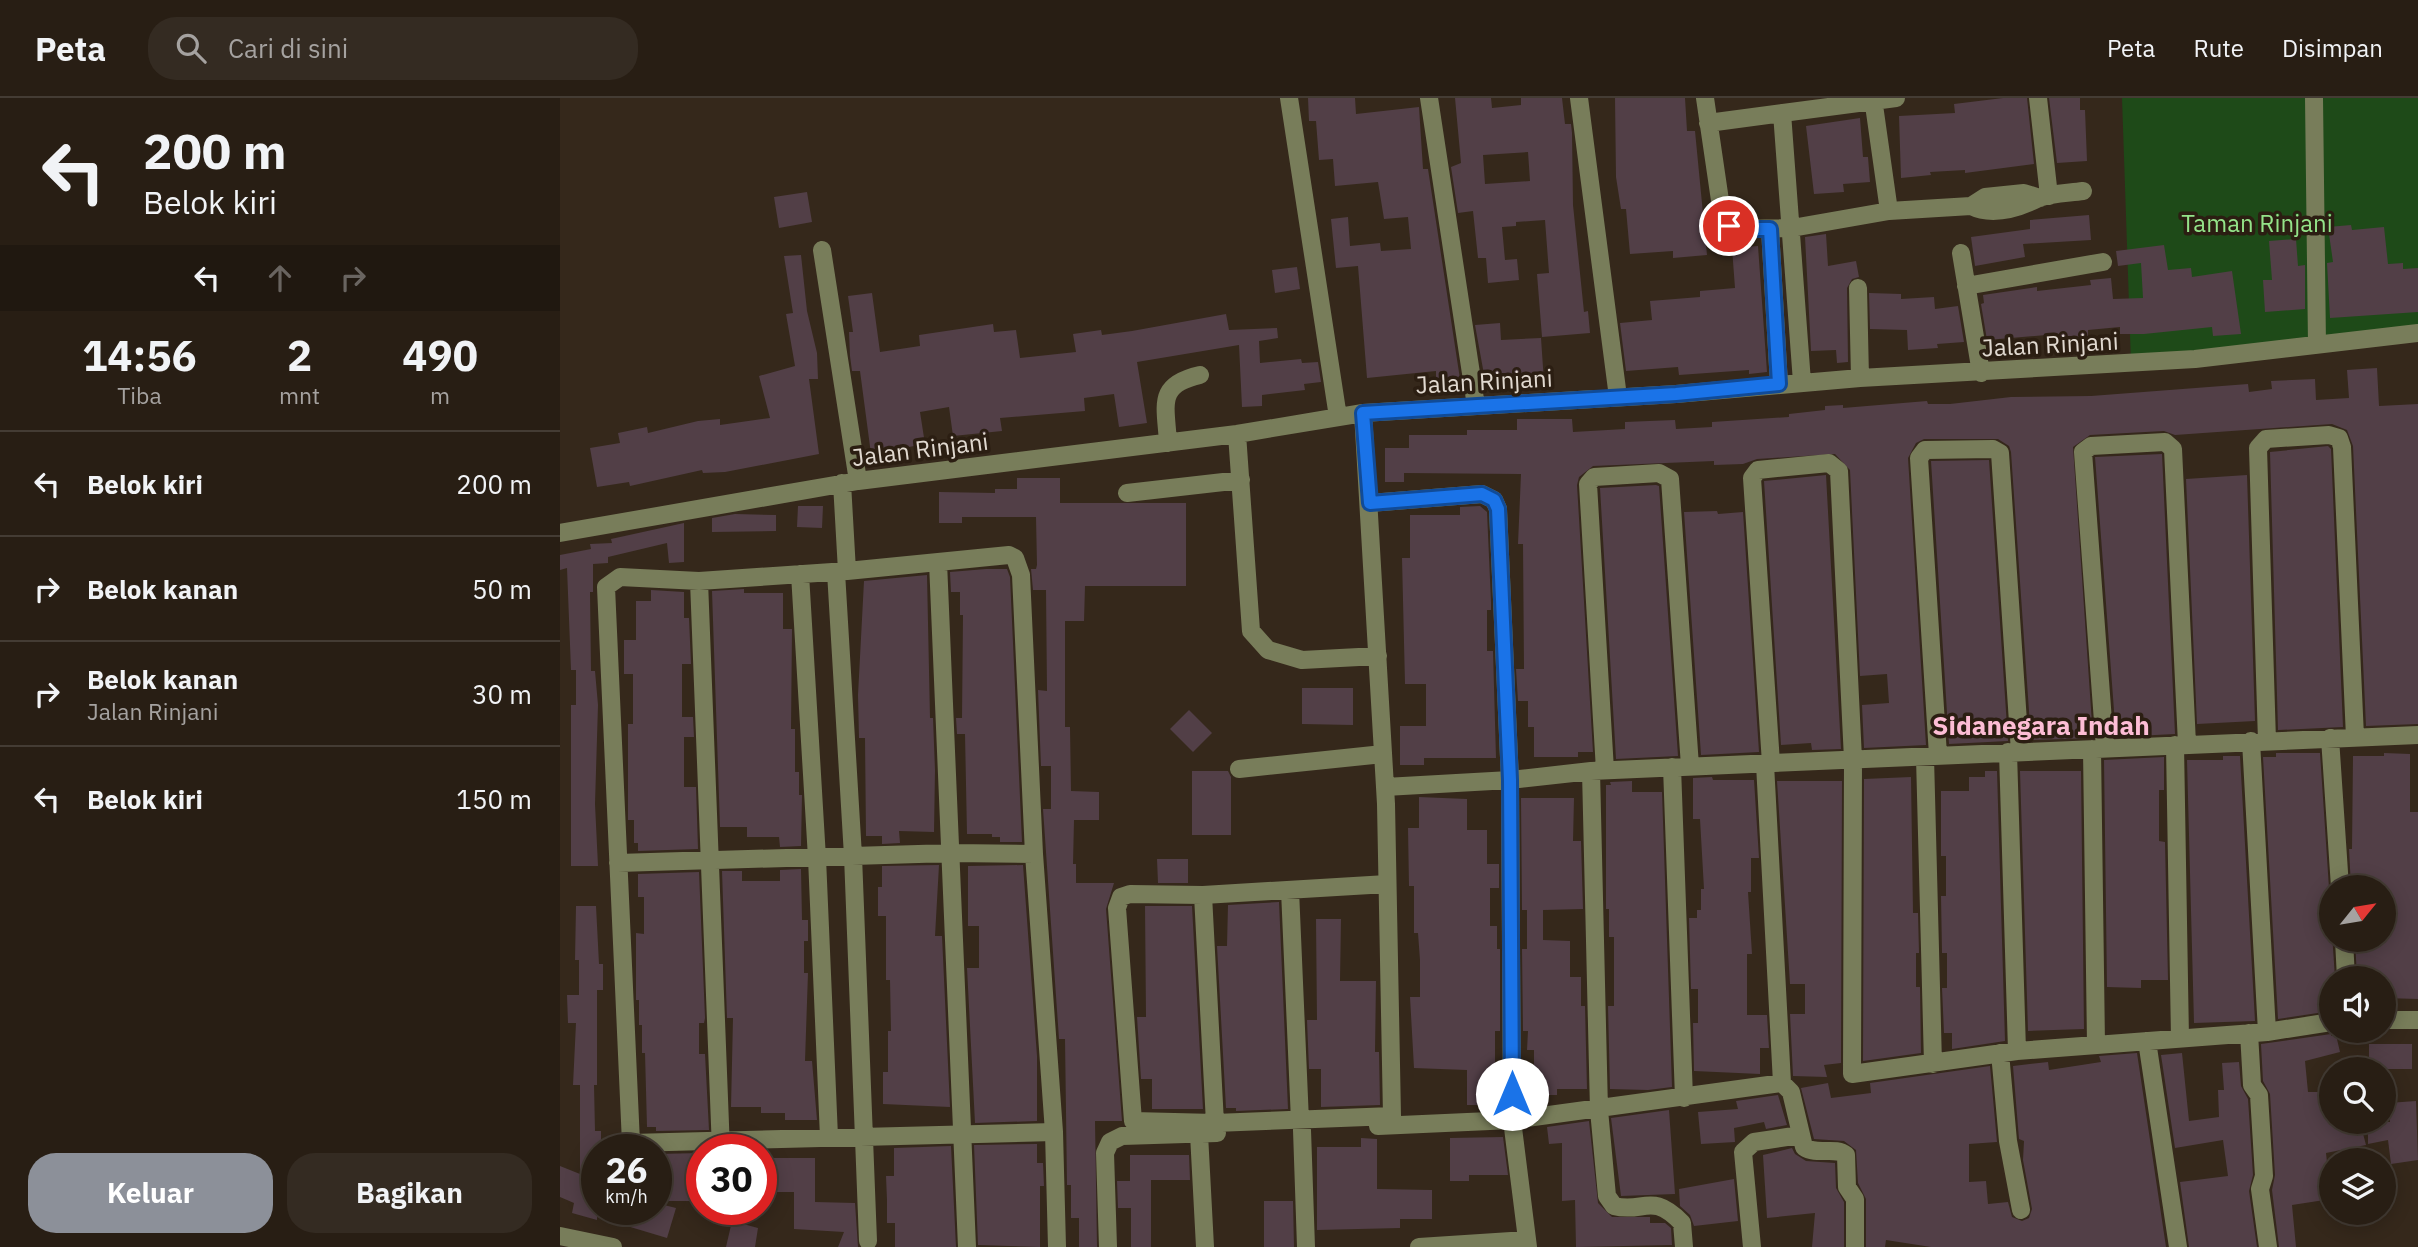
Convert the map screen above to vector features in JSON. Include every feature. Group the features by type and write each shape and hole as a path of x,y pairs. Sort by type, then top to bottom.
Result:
{"street":[{"path":"1289,98 1338,417"},
{"path":"1429,98 1476,406"},
{"path":"1579,98 1618,397"},
{"path":"1704,98 1724,221 1735,229 1792,228 1889,211 1971,206 1985,197 1998,195 2024,193 2044,197 2083,191"},
{"path":"1708,123 1896,98"},
{"path":"2038,98 2044,197"},
{"path":"2314,98 2317,345"},
{"path":"1873,99 1889,211"},
{"path":"1782,113 1802,382"},
{"path":"1770,229 1779,384"},
{"path":"822,250 850,482 841,572 868,1241"},
{"path":"1961,253 1981,373"},
{"path":"1966,286 2103,262"},
{"path":"1858,288 1860,378"},
{"name":"Jalan Rinjani","path":"560,533 850,482 1237,434 1363,413 1860,378 2194,359 2418,333"},
{"path":"1168,443 1166,394 1172,385 1200,375"},
{"path":"1108,1247 1105,1153 1110,1142 1122,1136 1199,1134 1392,1116 1385,787 1363,413"},
{"path":"1237,434 1251,631 1268,650 1302,660 1378,656"},
{"path":"2268,1247 2260,1189 2264,1177 2259,1095 2252,1085 2258,1033 2258,449 2266,439 2329,435 2339,438 2342,447 2354,737"},
{"path":"2096,1045 2098,748 2084,452 2091,446 2165,442 2173,449 2181,745 2180,1038"},
{"path":"1933,1064 1931,756 1919,458 1925,450 1993,449 2000,453 2014,752 2008,1141 2021,1210"},
{"path":"1856,1247 1856,1204 1847,1187 1846,1155 1842,1151 1809,1150 1800,1135 1791,1092 1782,1083 1752,478 1758,470 1825,463 1833,464 1839,471 1853,759 1852,1074 2008,1052 2258,1033 2319,1025"},
{"path":"1684,1247 1682,1223 1660,1206 1647,1203 1621,1208 1609,1201 1599,1110 1598,771 1588,484 1594,477 1658,473 1670,479 1690,766"},
{"path":"1127,493 1241,480"},
{"path":"1370,503 1482,494 1494,500 1498,509 1510,780 1512,1120 1528,1243 1419,1247"},
{"path":"630,1134 606,587 621,577 699,581 841,572 1009,555 1015,558 1021,575 1034,854 1054,1132 1057,1247"},
{"path":"938,562 967,1247"},
{"path":"800,574 817,858 829,1137"},
{"path":"699,581 721,1134"},
{"path":"1385,787 1690,766 2418,735"},
{"path":"2330,738 2339,875"},
{"path":"1239,769 1383,754"},
{"path":"1672,767 1684,1098"},
{"path":"618,863 951,853 1034,854"},
{"path":"1387,884 1203,895 1130,894 1121,897 1116,908 1133,1121 1301,1125 1512,1120 1782,1083"},
{"path":"1290,890 1306,1247"},
{"path":"1203,895 1215,1122"},
{"path":"2396,1020 2418,1020"},
{"path":"2147,1041 2178,1247"},
{"path":"777,1141 829,1137 1054,1132"},
{"path":"1199,1134 1205,1247"},
{"path":"1752,1247 1743,1152 1754,1142 1800,1135"},
{"path":"560,1236 613,1247"}],"green space":[{"name":"Taman Rinjani","path":"2122,98 2418,98 2418,329 2131,363"}],"building":[{"path":"1308,98 1355,98 1356,114 1419,107 1423,169 1428,169 1460,379 1436,381 1436,371 1367,378 1358,266 1336,268 1331,219 1348,217 1350,246 1380,243 1381,251 1411,249 1408,217 1384,219 1378,182 1335,186 1333,159 1319,160 1316,121 1309,121"},
{"path":"1455,98 1491,98 1492,108 1521,105 1521,98 1562,98 1565,124 1571,124 1573,205 1584,312 1588,311 1590,333 1542,337 1537,274 1549,273 1545,220 1516,222 1516,226 1502,227 1505,260 1517,259 1519,280 1488,283 1486,258 1478,258 1473,211 1458,213 1451,167 1461,163","holes":["1528,152 1530,181 1485,184 1483,155"]},
{"path":"1615,98 1685,98 1687,131 1695,131 1707,255 1673,258 1673,251 1630,254 1626,209 1621,209 1616,177"},
{"path":"2027,98 2034,164 1965,173 1965,170 1930,172 1931,175 1901,178 1899,116 1955,113 1954,104"},
{"path":"2049,98 2080,98 2080,110 2085,110 2087,161 2057,163"},
{"path":"1860,118 1863,157 1868,157 1870,182 1843,184 1844,192 1814,194 1806,126"},
{"path":"807,192 812,222 779,228 774,197"},
{"path":"2089,215 2091,240 2023,244 2025,257 1975,266 1971,237 2030,229 2030,220"},
{"path":"2351,225 2352,230 2384,227 2388,264 2403,263 2403,269 2418,268 2418,312 2330,318 2327,263 2333,262 2328,227"},
{"path":"1826,234 1828,266 1856,261 1859,277 1852,279 1847,288 1848,362 1837,363 1836,350 1811,351 1805,237"},
{"path":"2296,239 2298,266 2305,265 2305,309 2265,312 2263,280 2272,280 2269,241"},
{"path":"2164,245 2168,270 2191,268 2192,277 2232,271 2241,334 2213,336 2212,327 2120,334 2120,327 2088,330 2088,338 2064,340 2064,350 2047,351 2046,335 1987,340 1981,304 1984,303 1983,295 2037,287 2037,291 2091,285 2090,280 2111,278 2113,299 2143,298 2141,263 2118,266 2116,251"},
{"path":"1758,246 1767,372 1749,374 1749,370 1679,375 1678,367 1626,371 1620,323 1652,320 1650,301 1700,297 1700,291 1735,288 1732,248"},
{"path":"801,255 807,311 817,353 818,379 809,379 819,454 725,472 703,473 702,470 630,486 629,482 597,487 590,448 620,443 618,433 647,427 648,433 698,421 720,419 720,425 770,418 759,376 795,366 786,314 793,313 784,256"},
{"path":"1297,267 1300,289 1275,293 1272,270"},
{"path":"872,293 880,352 920,346 919,335 993,324 994,332 1016,330 1020,358 1076,352 1073,334 1101,330 1102,335 1226,314 1229,330 1277,328 1278,338 1259,341 1260,363 1301,359 1302,363 1318,362 1321,382 1304,384 1305,390 1262,395 1262,406 1242,407 1239,345 1137,362 1147,423 1119,427 1114,394 1084,398 1085,411 1000,418 1002,431 953,436 949,407 920,412 925,444 871,454 860,371 852,371 849,332 853,332 848,296"},
{"path":"1869,293 1901,294 1901,299 1934,297 1935,309 1958,306 1964,342 1937,344 1938,348 1908,350 1907,330 1870,329"},
{"path":"1500,323 1501,340 1541,338 1544,382 1529,384 1528,376 1485,380 1475,325"},
{"path":"2377,368 2379,406 2418,404 2418,724 2366,726 2353,446 2347,430 2332,424 2175,435 2164,431 2090,435 2073,447 2093,738 2031,740 2011,452 2009,446 1998,439 1924,439 1916,443 1908,458 1926,745 1864,748 1862,705 1889,703 1887,674 1860,676 1850,470 1835,454 1757,459 1743,464 1714,465 1714,461 1593,466 1579,477 1577,485 1593,752 1578,752 1578,757 1534,757 1534,727 1528,727 1528,701 1518,701 1516,669 1524,669 1523,544 1518,544 1521,474 1404,473 1404,482 1385,482 1385,448 1409,448 1409,435 1467,435 1467,430 1517,430 1517,419 1572,419 1573,432 1625,429 1625,422 1675,420 1676,429 1712,427 1712,422 1789,417 1789,414 1825,410 1825,406 1843,405 1843,408 1927,401 1928,404 1950,404 2011,397 2091,396 2248,384 2249,392 2272,389 2271,381 2315,379 2316,400 2349,398 2347,370"},
{"path":"2328,446 2331,449 2343,727 2278,730 2270,452"},
{"path":"2162,454 2175,734 2116,737 2095,457"},
{"path":"1989,460 2008,741 1949,744 1931,461"},
{"path":"1826,475 1841,749 1812,750 1811,743 1781,745 1764,481"},
{"path":"2247,475 2255,721 2197,724 2186,479"},
{"path":"1017,478 1060,478 1060,503 1186,503 1186,586 1085,586 1084,621 1065,621 1065,727 1070,727 1071,791 1099,792 1099,820 1074,820 1073,864 1076,864 1076,883 1114,883 1106,909 1122,1121 1095,1121 1097,1247 1079,1247 1079,1218 1071,1218 1071,1185 1067,1185 1065,1039 1059,1039 1043,809 1051,809 1051,766 1041,766 1038,690 1047,691 1046,590 1033,590 1031,569 1036,569 1037,565 1036,517 962,517 962,523 939,523 939,492 995,493 995,489 1017,489"},
{"path":"1659,486 1678,756 1616,759 1600,488"},
{"path":"798,506 823,506 822,528 797,527"},
{"path":"1480,506 1487,512 1491,610 1487,610 1487,651 1493,651 1496,758 1424,758 1424,765 1400,765 1400,726 1426,726 1426,684 1405,684 1402,558 1410,558 1410,515 1460,515 1460,507"},
{"path":"1717,511 1718,514 1743,512 1759,752 1701,755 1684,512"},
{"path":"735,514 776,515 776,531 712,532 712,518"},
{"path":"684,523 684,562 669,563 667,543 608,557 608,563 593,564 593,592 590,592 591,671 595,671 598,705 595,804 598,866 571,866 571,705 576,705 576,670 571,670 567,568 560,570 560,555 591,549 590,544 612,543 611,539"},
{"path":"1007,569 1010,577 1022,842 1000,842 1000,837 992,837 992,834 967,834 965,734 957,734 956,718 962,718 963,615 960,615 960,592 951,592 950,572"},
{"path":"927,575 930,718 933,718 935,770 934,832 899,831 900,843 882,844 882,836 866,836 865,738 859,738 858,695 864,581"},
{"path":"744,589 744,593 783,593 783,629 792,629 791,729 795,729 795,772 799,772 799,795 802,795 801,846 780,847 779,837 747,837 747,827 720,827 712,591"},
{"path":"651,590 684,592 684,618 689,618 691,664 682,664 682,717 693,717 694,737 684,737 684,787 696,787 698,849 638,851 638,843 634,843 634,820 628,820 628,724 633,724 633,674 624,674 624,640 636,640 636,601 651,601"},
{"path":"1302,688 1353,688 1353,725 1302,724"},
{"path":"1189,710 1212,733 1193,752 1170,729"},
{"path":"2276,753 2320,753 2328,875 2319,875 2319,952 2333,952 2334,966 2319,966 2319,1013 2278,1019 2263,757 2276,757"},
{"path":"2384,753 2410,754 2410,812 2418,812 2418,999 2396,998 2396,966 2356,966 2356,952 2396,952 2396,875 2350,875 2353,756 2384,756"},
{"path":"2223,756 2240,756 2255,1021 2194,1023 2187,760 2223,760"},
{"path":"2164,757 2164,790 2159,790 2159,841 2165,842 2168,980 2141,980 2141,988 2107,987 2104,760"},
{"path":"1192,771 1228,771 1231,777 1231,835 1192,835"},
{"path":"1985,771 1997,771 2005,1041 1952,1049 1952,1033 1944,1033 1942,988 1947,988 1947,953 1942,953 1941,896 1946,896 1946,856 1941,856 1941,791 1969,791 1969,777 1985,777"},
{"path":"2020,771 2081,771 2084,1029 2028,1031"},
{"path":"1712,777 1713,780 1754,780 1759,858 1751,858 1751,892 1748,892 1752,954 1747,954 1747,1015 1767,1015 1769,1048 1760,1048 1760,1074 1694,1071 1693,1023 1698,1023 1698,989 1691,989 1689,918 1697,918 1697,910 1701,910 1701,889 1704,889 1700,819 1693,819 1693,778"},
{"path":"1911,777 1913,913 1918,913 1916,987 1920,987 1921,1053 1863,1061 1864,779"},
{"path":"1632,781 1632,792 1662,792 1672,1087 1648,1090 1610,1089 1608,1006 1614,1006 1614,937 1609,937 1609,909 1606,909 1606,785 1611,785 1610,782"},
{"path":"1777,781 1842,781 1841,1063 1824,1065 1827,1077 1793,1076 1790,1014 1805,1014 1805,984 1790,984"},
{"path":"1419,797 1467,799 1467,830 1487,830 1487,864 1499,864 1499,888 1490,888 1490,926 1497,926 1497,949 1500,949 1500,1031 1495,1031 1495,1077 1500,1077 1501,1105 1467,1105 1467,1070 1414,1068 1410,997 1420,997 1420,960 1418,933 1414,933 1414,886 1409,886 1408,828 1419,828"},
{"path":"1521,798 1574,798 1573,841 1581,841 1583,909 1543,910 1543,940 1570,941 1570,977 1581,977 1581,1006 1585,1006 1587,1089 1557,1089 1557,1095 1534,1095 1534,1050 1527,1050 1528,1031 1523,1031 1522,949 1527,949 1527,910 1522,910"},
{"path":"1157,859 1188,859 1188,883 1158,883"},
{"path":"939,865 935,936 942,936 950,1107 883,1104 883,1072 888,1072 888,1031 891,1031 890,980 886,980 886,916 878,916 878,887 882,887 882,866"},
{"path":"1023,865 1037,1056 1037,1121 975,1123 967,968 979,968 979,926 968,926 968,866"},
{"path":"801,869 802,920 808,920 808,941 804,941 804,973 808,973 805,1061 812,1061 817,1120 785,1120 785,1113 761,1113 761,1107 731,1107 733,1018 727,1018 722,871 742,871 742,881 780,881 780,870"},
{"path":"699,872 705,1018 704,1023 699,1023 699,1054 705,1054 709,1130 656,1131 656,1127 647,1127 645,1053 642,1053 639,1000 636,1000 636,933 644,934 644,897 638,897 638,874"},
{"path":"1279,902 1288,1109 1236,1111 1236,1108 1226,1108 1217,946 1227,946 1228,905"},
{"path":"576,906 596,906 599,964 603,964 603,990 597,990 595,1131 601,1131 601,1134 581,1134 581,1216 572,1213 574,1203 560,1197 560,1166 580,1174 580,1085 573,1085 576,1023 568,1023 567,995 579,995 579,960 575,960"},
{"path":"1145,906 1192,906 1203,1109 1152,1109 1152,1079 1141,1079 1137,1017 1146,1017"},
{"path":"1316,919 1341,919 1340,981 1376,981 1375,1052 1379,1052 1380,1105 1321,1107 1321,1069 1309,1069 1307,1020 1317,1020"},
{"path":"2319,1036 2319,1043 2338,1043 2340,1052 2305,1061 2308,1092 2319,1092 2319,1134 2363,1134 2366,1145 2319,1148 2319,1201 2292,1205 2296,1247 2279,1247 2272,1190 2275,1175 2270,1094 2263,1081 2261,1044"},
{"path":"2369,1044 2412,1044 2412,1069 2396,1069 2396,1057 2369,1057"},
{"path":"2137,1053 2166,1247 1931,1247 1886,1240 1885,1247 1866,1247 1866,1199 1858,1183 1856,1150 1844,1141 1814,1139 1801,1088 1828,1083 1831,1098 1871,1093 1870,1083 1990,1066 1997,1142 1969,1144 1969,1182 1986,1181 1988,1204 2008,1202 2012,1217 2022,1221 2029,1218 2032,1209 2023,1160 2024,1141 2019,1139 2013,1066 2048,1062 2049,1070 2101,1062 2099,1056"},
{"path":"2182,1053 2189,1121 2219,1117 2218,1090 2224,1090 2222,1063 2239,1062 2241,1086 2248,1099 2253,1175 2249,1191 2257,1247 2189,1247 2180,1182 2228,1176 2223,1140 2175,1148 2161,1055"},
{"path":"1778,1095 1787,1125 1766,1129 1764,1122 1734,1128 1735,1142 1701,1144 1698,1112 1738,1109 1736,1101"},
{"path":"2416,1101 2418,1160 2396,1163 2396,1148 2389,1148 2388,1140 2368,1144 2368,1134 2396,1134 2396,1102"},
{"path":"1669,1110 1675,1194 1621,1196 1611,1118"},
{"path":"1589,1121 1598,1203 1612,1217 1650,1217 1650,1223 1665,1223 1671,1228 1672,1245 1576,1247 1575,1200 1562,1201 1562,1143 1549,1144 1547,1127"},
{"path":"1503,1137 1508,1175 1469,1175 1469,1181 1450,1181 1450,1138"},
{"path":"1361,1138 1377,1139 1377,1189 1432,1190 1432,1219 1400,1219 1400,1228 1317,1230 1317,1147 1361,1147"},
{"path":"1037,1144 1037,1163 1043,1163 1044,1186 1040,1186 1040,1247 978,1245 974,1145"},
{"path":"951,1146 956,1247 895,1247 895,1223 887,1223 886,1176 894,1176 894,1148"},
{"path":"1792,1148 1795,1154 1806,1161 1835,1163 1836,1188 1844,1202 1844,1247 1812,1247 1815,1213 1767,1218 1763,1155"},
{"path":"686,1153 686,1201 672,1201 672,1154"},
{"path":"1130,1155 1189,1155 1190,1180 1151,1180 1151,1247 1131,1247 1131,1208 1118,1208 1117,1181 1130,1181"},
{"path":"777,1158 815,1158 815,1202 855,1203 858,1247 838,1247 844,1232 794,1229 794,1192 777,1192"},
{"path":"1734,1179 1738,1221 1694,1226 1690,1215 1680,1206 1679,1189"},
{"path":"1264,1201 1293,1201 1294,1247 1264,1247"},
{"path":"624,1225 671,1225 667,1238"},
{"path":"731,1225 758,1228 755,1247 726,1247"}],"district":[{"name":"Sidanegara Indah","path":"2041,725"}],"route":[{"path":"1512,1094 1510,780 1498,509 1494,500 1482,494 1370,503 1363,413 1676,394 1779,384 1770,229 1735,229 1729,226"}]}
